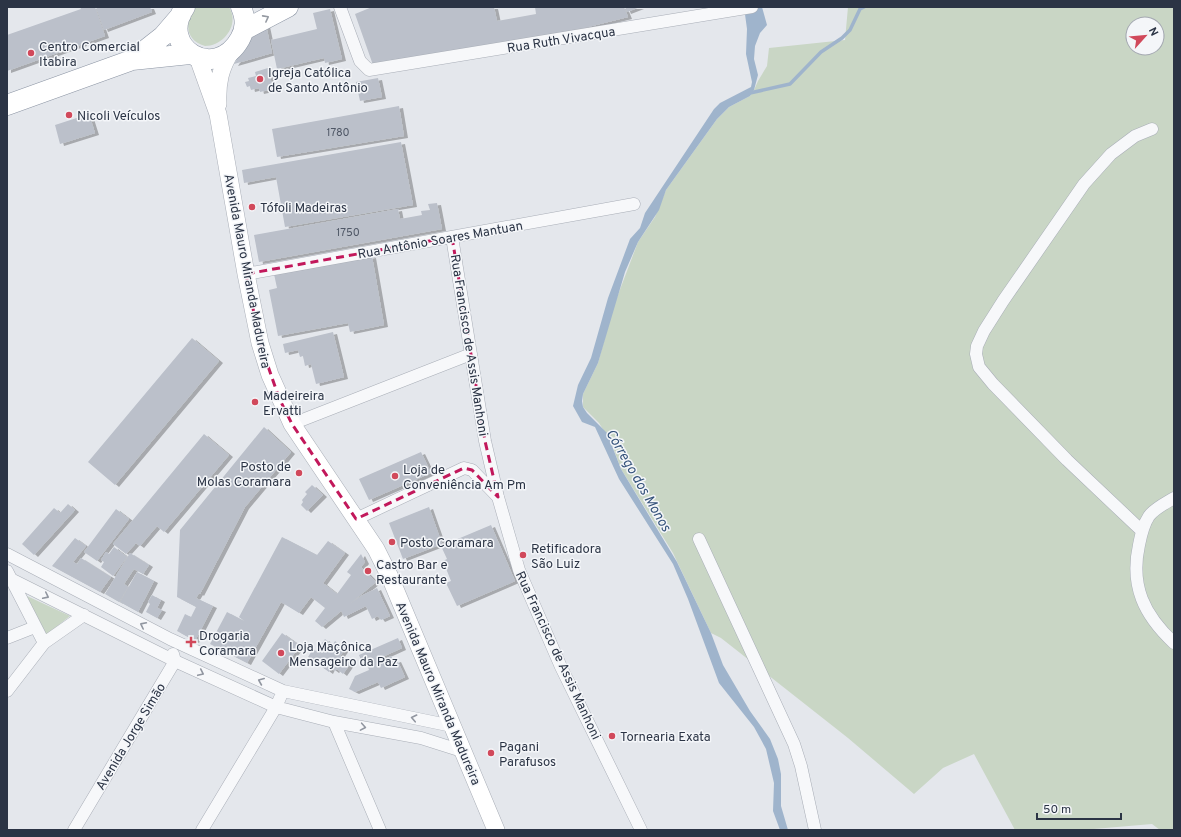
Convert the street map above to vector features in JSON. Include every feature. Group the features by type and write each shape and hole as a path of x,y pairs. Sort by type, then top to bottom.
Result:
{"highway":[{"path":"7,105 132,60 194,56 212,60 220,58 232,50 244,30 245,22 241,7"},
{"path":"244,30 288,7"},
{"path":"183,11 177,31 179,40 194,56"},
{"path":"132,60 163,36 183,11"}],"main road":[{"path":"218,114 220,73 225,60 232,50"},
{"path":"194,56 218,114"},
{"name":"Avenida Mauro Miranda Madureira","path":"218,114 246,274 260,342 278,398 292,424 376,549 390,577 496,830"}],"street":[{"name":"Rua Ruth Vivacqua","path":"340,7 360,62 369,70 747,8"},
{"path":"1142,531 1067,460 993,384 979,367 976,354 977,346 984,331 1002,301 1084,184 1111,154 1135,136 1152,129"},
{"name":"Rua Antônio Soares Mantuan","path":"246,274 634,204"},
{"name":"Rua Francisco de Assis Manhoni","path":"452,237 485,441 498,497 519,570 561,667 641,830"},
{"path":"292,424 471,354"},
{"path":"356,519 464,468 472,470 498,497"},
{"path":"1174,498 1160,506 1150,516 1142,531 1137,556 1136,582 1141,599 1147,611 1156,624 1174,643"},
{"path":"698,539 794,744 801,766 815,830"},
{"path":"7,554 170,639 283,691 452,726"},
{"path":"9,575 175,661 276,707 334,722 421,738 462,751"},
{"path":"9,575 44,643"},
{"path":"7,691 44,643 84,615"},
{"path":"121,633 128,618"},
{"path":"7,638 35,627"},
{"path":"170,639 175,661"},
{"name":"Avenida Jorge Simão","path":"74,830 175,661"},
{"path":"202,830 276,707 283,691"},
{"path":"334,722 380,830"}],"highlighted area":[{"path":"452,237 485,441 498,497 472,470 464,468 356,519 292,424 279,398 260,343 246,274"}],"green space":[{"path":"196,7 229,7 233,20 228,33 224,38 212,45 205,46 193,39 188,30 188,24"},
{"path":"848,7 1174,7 1174,830 1160,830 1152,824 1082,830 1015,830 974,754 943,768 914,794 848,738 721,638 711,633 673,553 621,469 611,442 599,423 583,407 583,394 598,363 613,308 638,242 655,217 666,190 717,119 729,107 750,96 767,66 769,48 845,40"},
{"path":"27,596 70,616 46,635"}],"water":[{"path":"744,7 762,7 767,25 760,33 755,46 754,59 758,75 754,90 750,96 729,107 717,119 666,190 659,210 638,242 625,272 598,363 583,394 582,401 583,407 587,413 607,433 621,469 677,562 711,633 723,665 750,711 770,739 778,759 781,774 781,806 788,830 780,830 773,811 774,783 766,749 754,727 719,683 688,599 673,564 619,479 595,427 582,422 573,406 578,385 591,358 608,298 630,239 640,228 645,213 714,109 720,103 751,87 752,82 746,54 747,29"}],"building":[{"name":"Centro Comercial Itabira","path":"80,7 95,7 105,36 7,71 7,35 81,9"},
{"path":"96,7 150,7 152,12 104,30"},
{"path":"372,7 494,7 497,21 536,14 535,7 624,7 628,17 584,28 373,65 355,14"},
{"path":"625,7 640,7 627,12"},
{"path":"330,9 342,59 325,63 324,58 277,69 271,40 317,29 313,13"},
{"path":"266,25 272,53 234,64 249,40"},
{"name":"Igreja Católica de Santo Antônio","path":"268,68 273,89 260,92 259,88 251,90 250,86 247,87 245,82 249,81 248,78 256,76 255,72"},
{"path":"378,78 382,97 360,101 356,82"},
{"path":"399,106 404,136 277,157 272,129"},
{"path":"89,114 95,133 60,144 55,125"},
{"path":"401,142 413,205 285,227 276,177 244,183 242,170"},
{"path":"437,203 442,229 259,262 254,235 398,209 400,219 422,215 421,211 430,210 428,204"},
{"path":"372,256 384,325 350,332 348,323 278,336 269,290 277,288 274,274"},
{"path":"333,332 344,377 316,384 311,364 305,366 303,356 300,357 298,350 285,353 283,344"},
{"path":"192,338 219,361 115,485 88,462"},
{"path":"264,427 291,452 245,507 200,594 199,593 196,598 213,606 195,641 177,631 185,614 191,617 196,607 177,597 180,530"},
{"path":"204,434 229,455 164,532 157,526 140,546 136,543 126,554 113,544"},
{"name":"Loja de Conveniência Am Pm","path":"421,452 431,473 369,500 359,479"},
{"path":"312,485 323,495 307,511 301,505 303,502 302,500 307,494 305,492"},
{"path":"68,504 75,510 34,555 22,544 54,508 60,513"},
{"path":"429,507 442,544 403,559 389,523"},
{"path":"116,509 129,519 97,561 84,552"},
{"path":"491,525 515,581 457,606 446,583 451,581 443,561 447,559 441,546"},
{"path":"282,537 317,555 328,541 345,553 323,583 337,594 351,575 347,572 361,554 365,562 361,567 376,582 322,627 315,621 325,608 311,597 299,613 281,602 247,663 210,644 227,612 244,621 239,617"},
{"path":"75,538 86,546 73,562 77,564 81,558 111,577 100,592 52,566"},
{"path":"114,547 127,557 113,576 101,567 104,562 101,560 106,552 109,554"},
{"path":"130,553 149,565 143,574 134,569 124,584 128,587 119,602 105,594"},
{"path":"137,572 154,581 138,612 120,602"},
{"path":"377,588 390,616 381,620 378,616 372,619 366,606 344,617 341,610 361,596"},
{"path":"152,595 161,600 157,608 162,610 157,618 146,612 150,604 148,602"},
{"name":"Loja Maçônica Mensageiro da Paz","path":"282,633 300,646 279,674 262,661"},
{"path":"398,638 402,648 380,658 384,657 385,659 391,656 394,661 397,660 405,677 381,688 378,682 355,692 349,689 355,676 369,670 367,664 363,665 359,655"},
{"path":"325,639 333,645 335,641 345,649 340,656 350,664 343,674 337,669 335,671 331,668 329,672 308,657 313,649 316,651"}],"waterway":[{"path":"750,93 790,84 821,52 842,38 850,30 860,9 864,7"}],"place":[{"name":"Centro Comercial Itabira","path":"31,53"},
{"name":"Igreja Católica de Santo Antônio","path":"260,79"},
{"name":"Nicoli Veículos","path":"69,115"},
{"name":"Tófoli Madeiras","path":"252,207"},
{"name":"Madeireira Ervatti","path":"255,402"},
{"name":"Posto de Molas Coramara","path":"299,473"},
{"name":"Loja de Conveniência Am Pm","path":"395,476"},
{"name":"Posto Coramara","path":"392,542"},
{"name":"Retificadora São Luiz","path":"523,555"},
{"name":"Castro Bar e Restaurante","path":"368,571"},
{"name":"Drogaria Coramara","path":"191,642"},
{"name":"Loja Maçônica Mensageiro da Paz","path":"281,653"},
{"name":"Tornearia Exata","path":"612,736"},
{"name":"Pagani Parafusos","path":"491,753"}],"water label":[{"name":"Córrego dos Monos","path":"639,480"}]}
